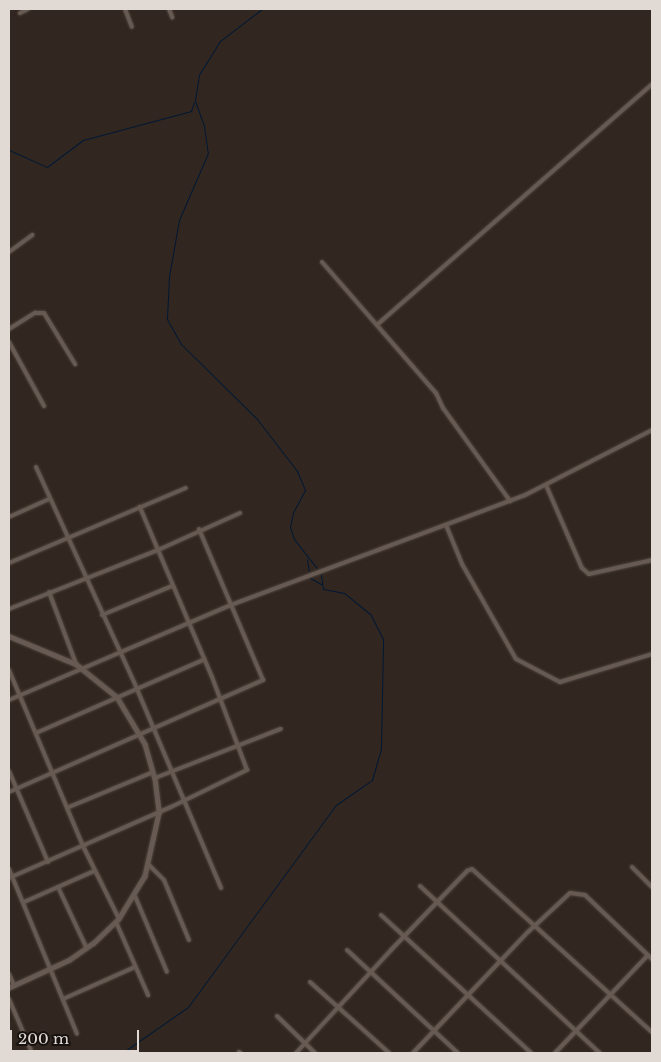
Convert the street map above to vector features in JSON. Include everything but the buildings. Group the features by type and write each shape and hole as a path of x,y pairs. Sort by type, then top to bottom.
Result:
{"street":[{"path":"20,12 28,9"},
{"path":"125,9 132,27"},
{"path":"169,9 172,17"},
{"path":"378,324 652,84"},
{"path":"9,252 32,235"},
{"path":"322,262 378,324 436,393 442,408 510,501"},
{"path":"9,329 34,313 44,313 75,364"},
{"path":"9,342 44,406"},
{"path":"9,700 188,622 355,556 510,501 546,485 652,430"},
{"path":"36,467 66,539 137,689 181,800 220,888"},
{"path":"546,485 582,568 590,574 652,560"},
{"path":"9,563 186,488"},
{"path":"9,517 49,499"},
{"path":"10,877 159,813 181,800 247,770 220,698 140,507"},
{"path":"9,609 85,577 158,550 199,529 240,513"},
{"path":"446,525 462,564 516,659 560,682 652,654"},
{"path":"9,792 153,727 264,680 199,529"},
{"path":"102,615 172,586"},
{"path":"48,592 76,664"},
{"path":"9,636 76,664 118,697 140,734 154,772 159,813 149,864 136,896 118,920 87,949 51,969 11,986 9,974"},
{"path":"36,733 203,660"},
{"path":"9,670 83,846 118,920 135,967 148,995"},
{"path":"155,778 281,729"},
{"path":"9,771 48,862"},
{"path":"68,807 154,772"},
{"path":"149,864 164,880 189,940"},
{"path":"632,867 652,887"},
{"path":"9,869 10,877 24,902 77,1034"},
{"path":"296,1053 404,936 472,869 537,925 610,996 652,1032"},
{"path":"24,902 94,870"},
{"path":"420,886 600,1053"},
{"path":"58,887 87,949"},
{"path":"413,1053 567,895 579,892 652,959"},
{"path":"136,896 167,972"},
{"path":"381,915 530,1053"},
{"path":"347,950 458,1053"},
{"path":"555,1053 648,955"},
{"path":"63,999 135,967"},
{"path":"310,982 389,1053"},
{"path":"9,999 32,1053"},
{"path":"278,1016 315,1053"}],"waterway":[{"path":"262,9 220,41 199,75 195,101 204,126 208,153 179,220 169,276 167,319 181,344 257,419 297,471 305,490 293,513 290,527 294,539 317,568"},
{"path":"9,150 47,167 83,140 191,111 194,102"},
{"path":"307,559 309,571"},
{"path":"122,1053 188,1007 336,805 372,780 381,748 383,639 370,614 344,593 323,589 321,574"},
{"path":"310,578 321,584"}]}
